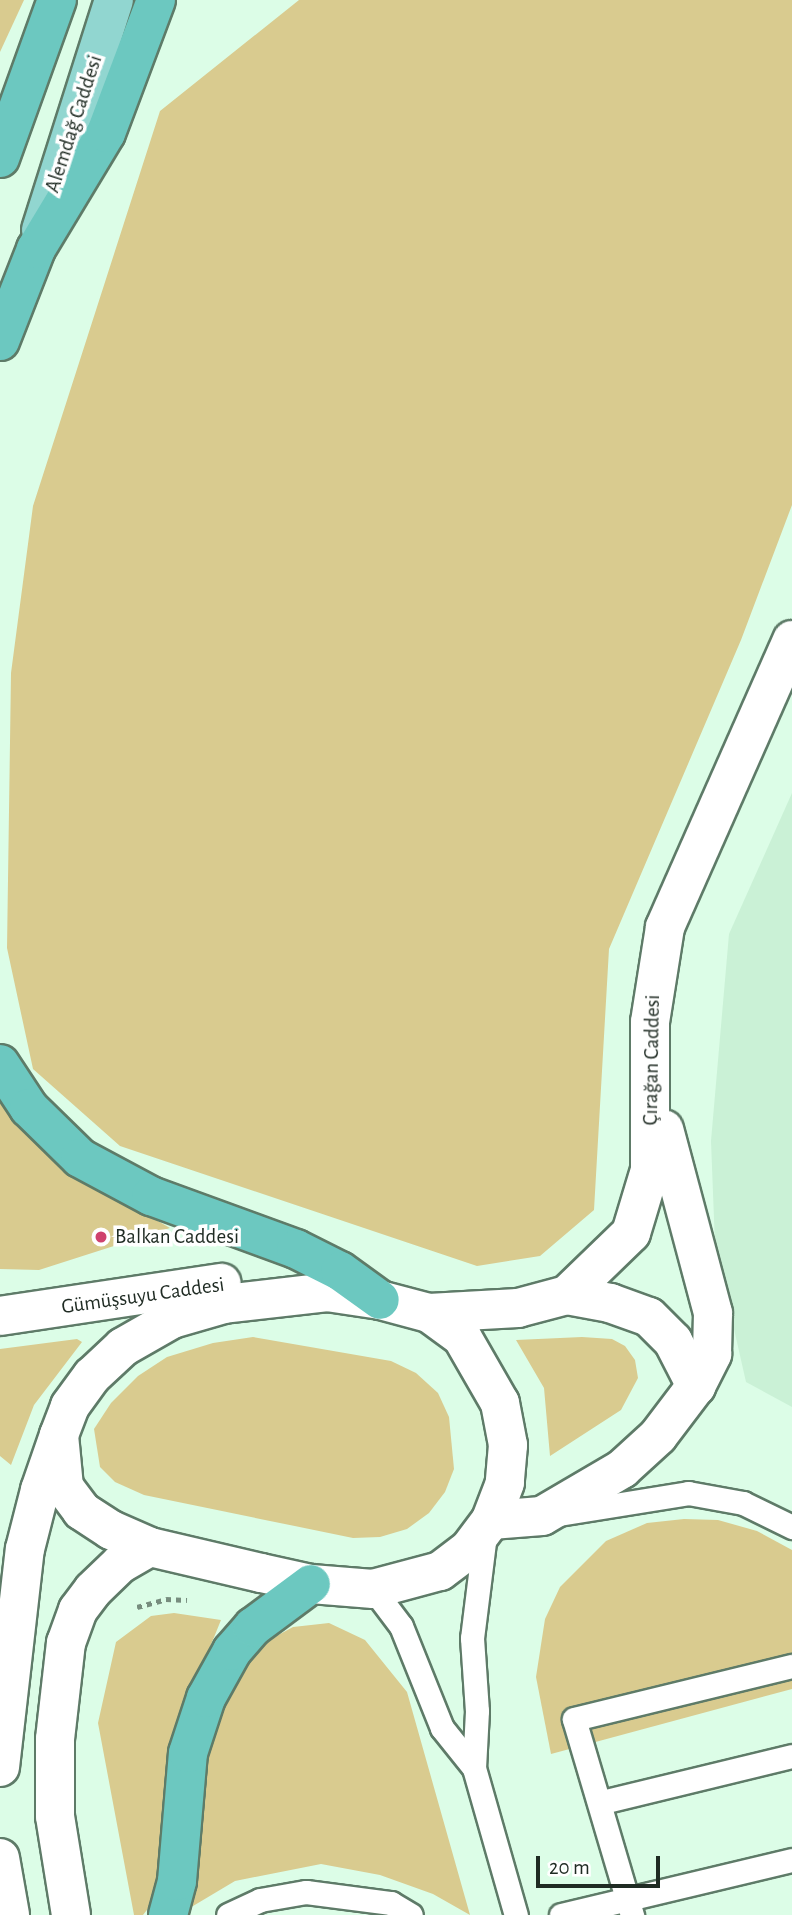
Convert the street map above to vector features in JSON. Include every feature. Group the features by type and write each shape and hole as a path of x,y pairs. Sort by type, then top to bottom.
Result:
{"highway":[{"path":"0,158 57,0"},
{"path":"0,341 36,249 106,133 156,0"},
{"path":"0,1064 29,1108 80,1158 151,1196 296,1249 340,1271 380,1300"},
{"path":"169,1915 177,1881 188,1753 206,1698 232,1651 253,1627 311,1584"}],"main road":[{"name":"Alemdağ Caddesi","path":"36,249 114,0"}],"street":[{"name":"Çırağan Caddesi","path":"429,1313 518,1308 567,1295 631,1233 643,1201 650,1170 653,980 665,927 792,640"},
{"path":"489,1524 542,1516 622,1469 658,1436 695,1386 712,1354 713,1313 688,1233 651,1071"},
{"name":"Gümüşsuyu Caddesi","path":"0,1315 224,1283 286,1293"},
{"path":"0,1767 25,1549 59,1435 70,1406 123,1347 172,1319 286,1293 327,1292 380,1300 429,1313 462,1337 500,1403 508,1445 505,1483 489,1524 468,1550 440,1571 373,1589 311,1584 150,1547 111,1530 82,1511 64,1487 59,1435"},
{"path":"567,1295 610,1303 649,1317 673,1340 695,1386"},
{"path":"71,1915 55,1816 55,1739 66,1643 78,1610 93,1590 120,1563 150,1547"},
{"path":"0,1858 10,1915"}],"lane":[{"path":"542,1516 688,1493 743,1503 792,1527"},
{"path":"489,1524 472,1638 477,1711 474,1768 516,1915"},
{"path":"373,1589 401,1626 442,1728 474,1768"},
{"path":"630,1907 601,1802 574,1719 792,1665"},
{"path":"601,1802 792,1756"},
{"path":"561,1915 630,1907 792,1860"},
{"path":"228,1915 260,1900 306,1892 391,1903 411,1915"}],"shaded area":[{"path":"0,0 24,0 0,52"},
{"path":"299,0 792,0 792,505 741,640 609,949 594,1210 540,1256 477,1266 120,1146 33,1069 7,948 11,673 33,506 160,111"},
{"path":"792,793 792,1407 746,1382 715,1245 711,1141 729,934"},
{"path":"0,1090 80,1176 170,1228 39,1270 0,1269"},
{"path":"253,1337 391,1361 416,1373 438,1393 449,1417 454,1469 445,1492 429,1513 407,1529 380,1537 353,1538 144,1495 115,1482 100,1467 94,1429 111,1403 138,1376 167,1357 213,1343"},
{"path":"582,1337 612,1339 625,1346 635,1360 638,1378 621,1410 550,1456 544,1388 516,1340"},
{"path":"77,1339 82,1342 34,1405 11,1465 0,1456 0,1349"},
{"path":"684,1519 718,1520 757,1531 792,1550 792,1689 551,1754 536,1677 545,1619 560,1587 606,1541 647,1523"},
{"path":"174,1613 221,1620 189,1699 160,1893 143,1915 134,1915 98,1723 116,1642 151,1616"},
{"path":"329,1623 365,1640 407,1692 470,1915 433,1894 380,1875 321,1864 235,1881 188,1909 202,1778 232,1684 260,1645 293,1627"}],"place":[{"name":"Balkan Caddesi","path":"101,1237"}]}
